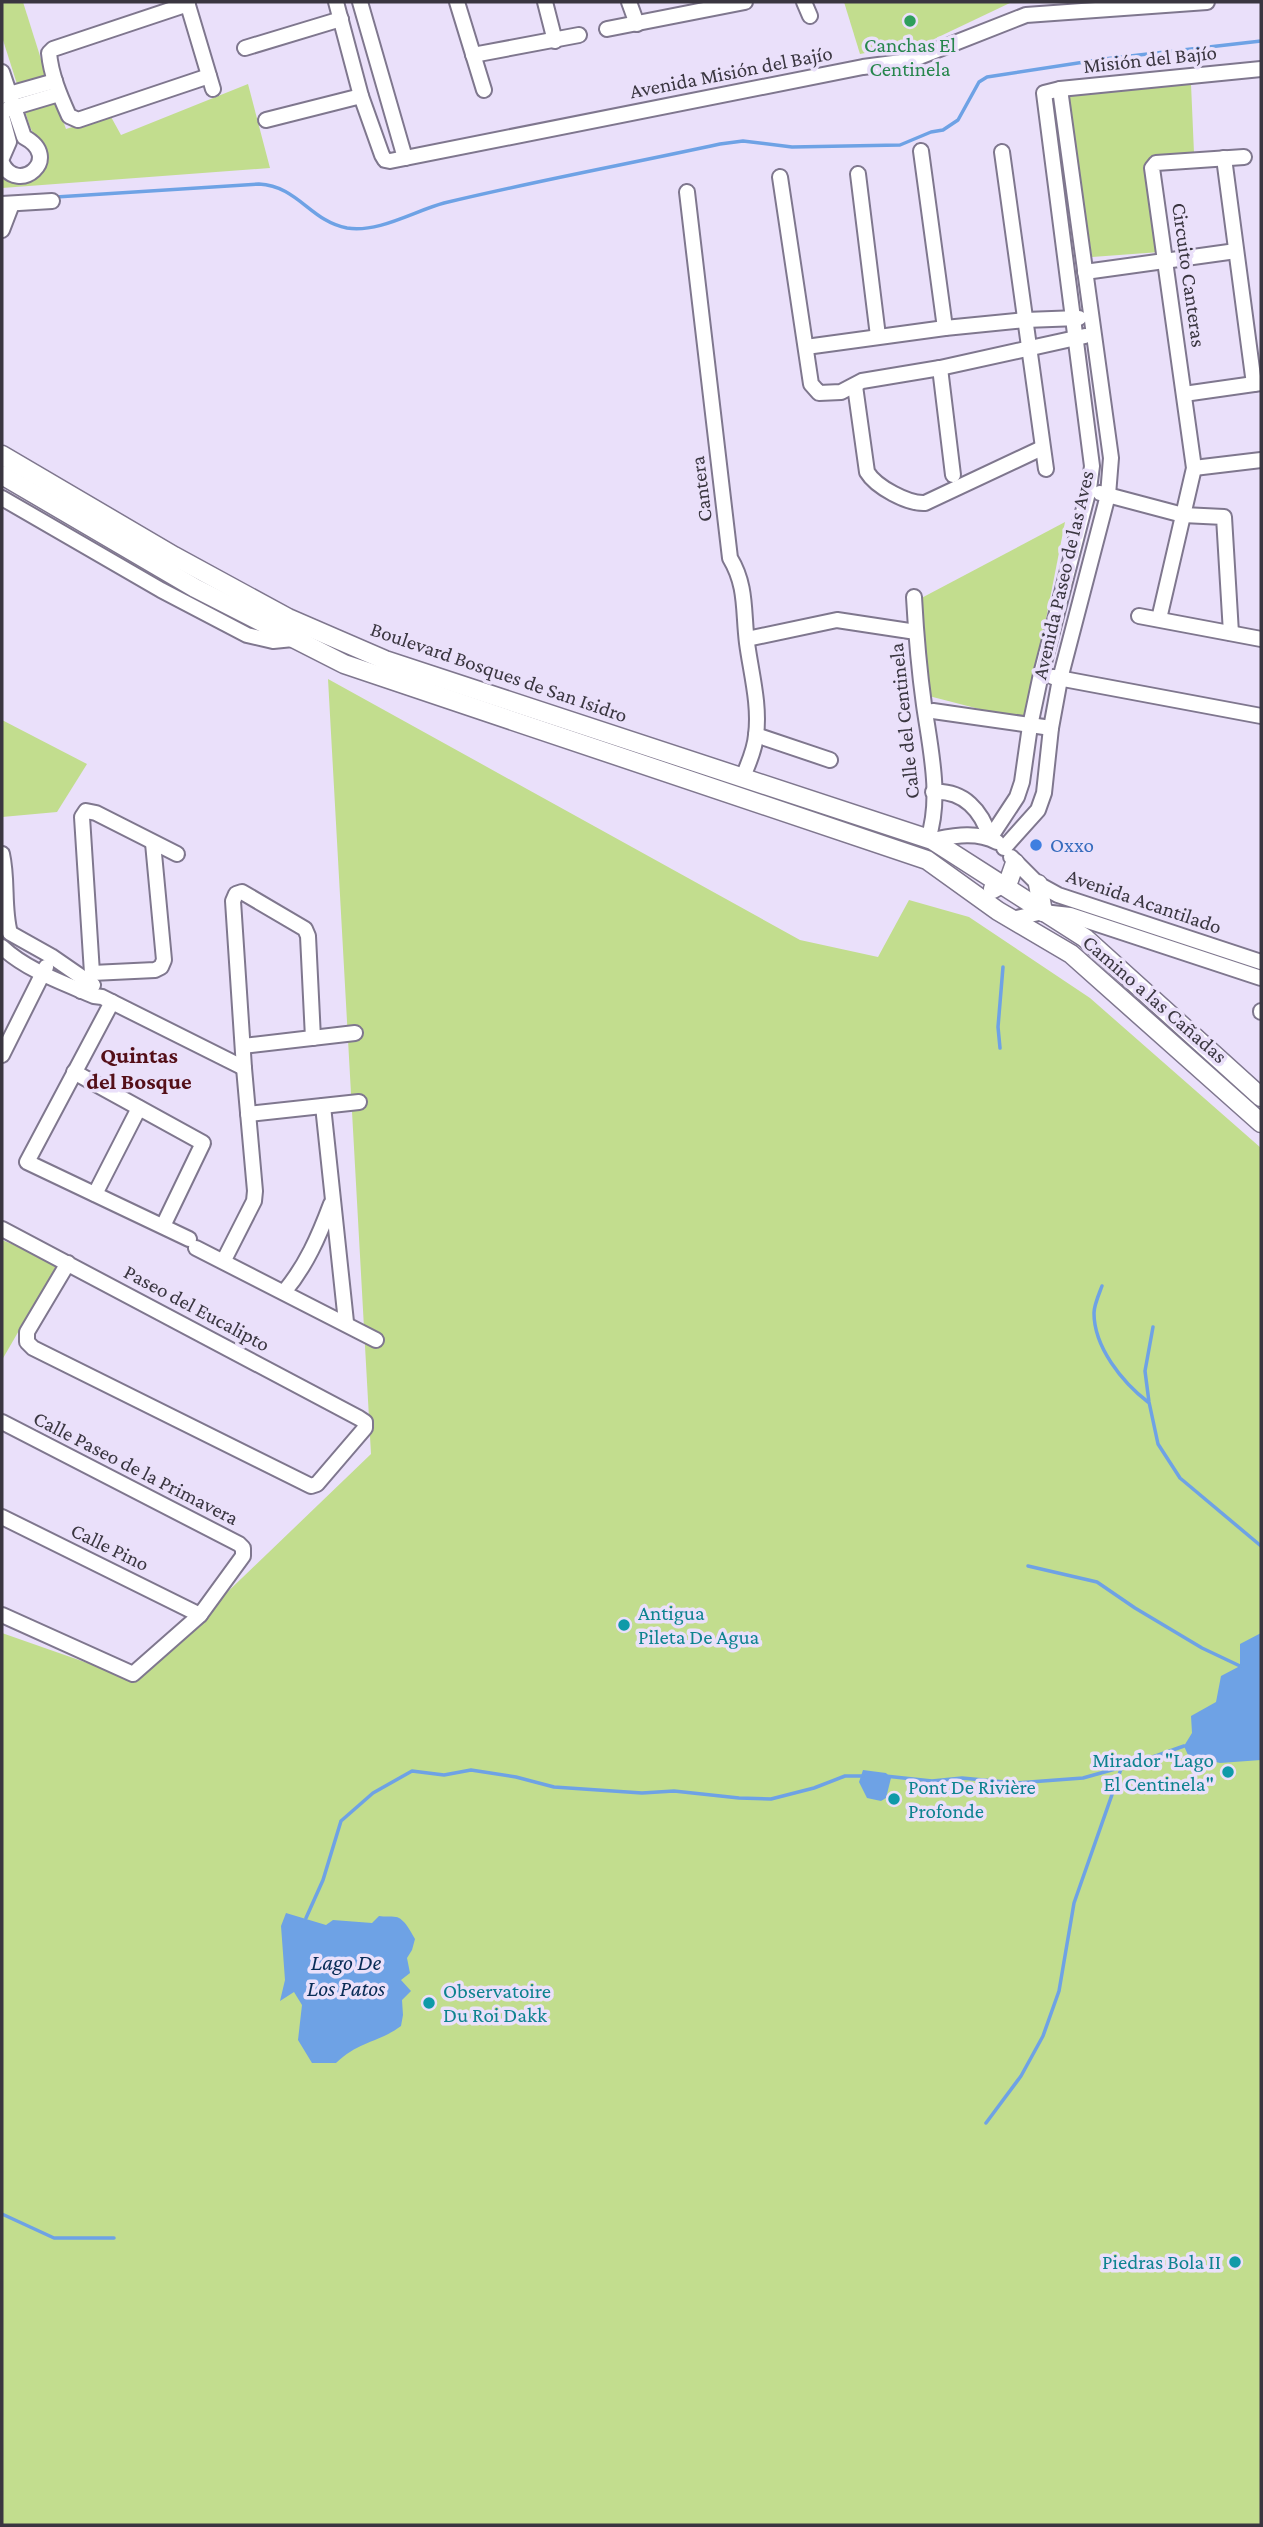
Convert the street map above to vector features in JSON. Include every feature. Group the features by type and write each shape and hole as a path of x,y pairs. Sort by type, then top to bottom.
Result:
{"main road":[{"name":"Boulevard Bosques de San Isidro","path":"2,455 174,556 288,618 373,655 930,840 1001,885"},
{"name":"Boulevard Bosques de San Isidro","path":"2,475 195,588 344,664 909,853 927,860 977,895"},
{"path":"977,895 1009,880 1015,863"},
{"path":"1038,884 1043,912"},
{"name":"Camino a las Cañadas","path":"1001,885 1085,938 1261,1097"},
{"name":"Camino a las Cañadas","path":"977,895 1076,957 1261,1123"},
{"path":"1185,1055 1198,1040"}],"street":[{"path":"266,120 361,96 336,2"},
{"path":"360,2 405,158"},
{"path":"457,2 484,90"},
{"path":"545,2 555,40"},
{"path":"629,2 637,24"},
{"path":"607,29 718,4 745,2"},
{"path":"804,2 810,16"},
{"name":"Avenida Misión del Bajío","path":"361,96 385,160 390,162 863,67 909,61 1024,8 1206,2"},
{"path":"188,3 211,82 78,120 69,116 57,88 49,52 188,3"},
{"path":"244,48 341,19"},
{"path":"473,55 579,35"},
{"name":"Misión del Bajío","path":"1044,93 1060,89 1261,69"},
{"path":"2,72 5,105 9,142 2,160 8,172 24,176 34,171 39,163 40,151 24,137 5,105"},
{"path":"5,105 57,88"},
{"name":"Avenida Paseo de las Aves","path":"1004,848 1038,810 1044,793 1060,678 1108,495 1111,458 1060,89"},
{"name":"Avenida Paseo de las Aves","path":"990,838 1017,797 1022,782 1041,674 1089,489 1091,452 1044,93"},
{"path":"922,150 945,328"},
{"path":"1002,152 1046,469"},
{"name":"Circuito Canteras","path":"1194,468 1153,164 1244,157"},
{"path":"1184,394 1258,383 1224,158"},
{"path":"858,174 878,336"},
{"path":"780,177 811,384 819,393 841,392 862,380 940,368 1093,335"},
{"name":"Cantera","path":"687,192 730,558 739,573 744,594 755,695 756,736 743,777"},
{"path":"2,230 7,204 52,201"},
{"path":"1085,272 1236,251"},
{"path":"806,347 945,328 1091,316"},
{"path":"940,368 953,475"},
{"path":"855,386 867,472 872,481 915,503 925,503 1042,448"},
{"path":"1159,619 1194,468 1261,460"},
{"path":"1089,489 1183,515 1224,517 1231,633"},
{"name":"Boulevard Bosques de San Isidro","path":"2,498 161,590 247,635 273,641 293,639"},
{"name":"Calle del Centinela","path":"914,597 933,792 934,816 930,840"},
{"path":"1060,598 1079,603"},
{"path":"1139,616 1261,639"},
{"path":"747,639 837,620 916,632"},
{"path":"1041,674 1261,716"},
{"path":"933,711 1051,728"},
{"path":"756,736 830,760"},
{"name":"Avenida Acantilado","path":"933,792 956,794 968,802 979,812 990,838 1004,848 1015,863 1038,884 1070,899 1261,962"},
{"path":"87,982 82,817 86,811 96,813 177,854"},
{"path":"930,840 966,835 990,838"},
{"path":"2,947 9,954 43,973 87,982 161,967 164,960 153,843"},
{"path":"2,854 4,921 15,938 51,956 97,987 107,1000 244,1068"},
{"path":"224,1260 254,1201 256,1191 244,1068 233,901 236,894 242,892 300,925 308,936 313,1038"},
{"name":"Avenida Acantilado","path":"1012,919 1043,912 1070,915 1261,978"},
{"path":"2,1055 51,956"},
{"path":"107,1000 74,1072 27,1162 163,1226 192,1244 376,1340"},
{"path":"243,1046 355,1033"},
{"path":"74,1072 203,1143 163,1226"},
{"path":"248,1114 359,1102"},
{"path":"323,1106 331,1202 346,1322"},
{"path":"95,1194 139,1108"},
{"path":"284,1292 312,1251 331,1202"},
{"name":"Paseo del Eucalipto","path":"2,1229 68,1263 359,1418 365,1422 365,1428 317,1484 311,1486 45,1354 27,1342 27,1332 68,1263"},
{"name":"Calle Paseo de la Primavera","path":"2,1422 243,1548 243,1556 200,1615 133,1674 2,1615"},
{"name":"Calle Pino","path":"2,1517 200,1615"}],"green space":[{"path":"2,2 23,2 46,75 17,84 2,37"},
{"name":"Canchas El Centinela","path":"844,2 1012,2 930,41 860,54"},
{"path":"248,84 270,168 2,188 2,171 29,182 48,162 25,111 56,101 66,129 110,115 121,135"},
{"path":"1191,84 1194,153 1149,162 1160,252 1092,257 1068,96"},
{"path":"1065,522 1026,721 925,695 912,603"},
{"path":"328,679 800,940 878,957 909,900 969,917 1090,998 1261,1148 1261,2525 2,2525 2,1633 136,1680 371,1454"},
{"path":"2,720 87,764 57,812 2,817"},
{"path":"2,1240 58,1263 2,1360"}],"water":[{"path":"1261,1633 1261,1760 1220,1763 1188,1755 1184,1746 1192,1733 1191,1716 1216,1702 1221,1676 1240,1666 1240,1644"},
{"path":"863,1770 886,1773 891,1778 886,1798 881,1801 867,1798 859,1782"},
{"name":"Lago De Los Patos","path":"286,1913 326,1925 333,1920 372,1923 379,1916 402,1920 415,1939 407,1958 410,1973 401,1980 411,1991 402,2000 401,2026 353,2050 336,2063 312,2063 298,2040 302,2005 294,1992 280,2001 285,1980 281,1926"}],"waterway":[{"path":"56,197 259,184 284,191 334,224 359,229 396,220 444,203 720,144 743,141 792,147 900,145 943,130 958,120 979,82 987,77 1104,59 1261,41"},
{"path":"1000,1048 998,1027 1003,967"},
{"path":"1102,1286 1094,1313 1095,1326 1104,1351 1119,1374 1148,1402"},
{"path":"1153,1327 1145,1371 1158,1444 1180,1478 1261,1546"},
{"path":"1028,1566 1097,1582 1202,1648 1240,1666"},
{"path":"885,1776 932,1781 962,1778 1016,1783 1083,1778 1184,1746"},
{"path":"986,2123 1021,2076 1043,2036 1059,1991 1074,1903 1121,1769"},
{"path":"306,1918 323,1880 341,1821 373,1793 412,1771 444,1775 471,1770 516,1777 554,1787 642,1793 674,1791 771,1799 814,1788 845,1776 863,1776"},
{"path":"2,2214 54,2238 114,2238"}],"place":[{"name":"Canchas El Centinela","path":"910,21"},
{"name":"Oxxo","path":"1036,845"},
{"name":"Antigua Pileta De Agua","path":"624,1625"},
{"name":"Mirador \"Lago El Centinela\"","path":"1228,1772"},
{"name":"Pont De Rivière Profonde","path":"894,1799"},
{"name":"Observatoire Du Roi Dakk","path":"429,2003"},
{"name":"Piedras Bola II","path":"1235,2262"}],"district":[{"name":"Quintas del Bosque","path":"139,1068"}]}
